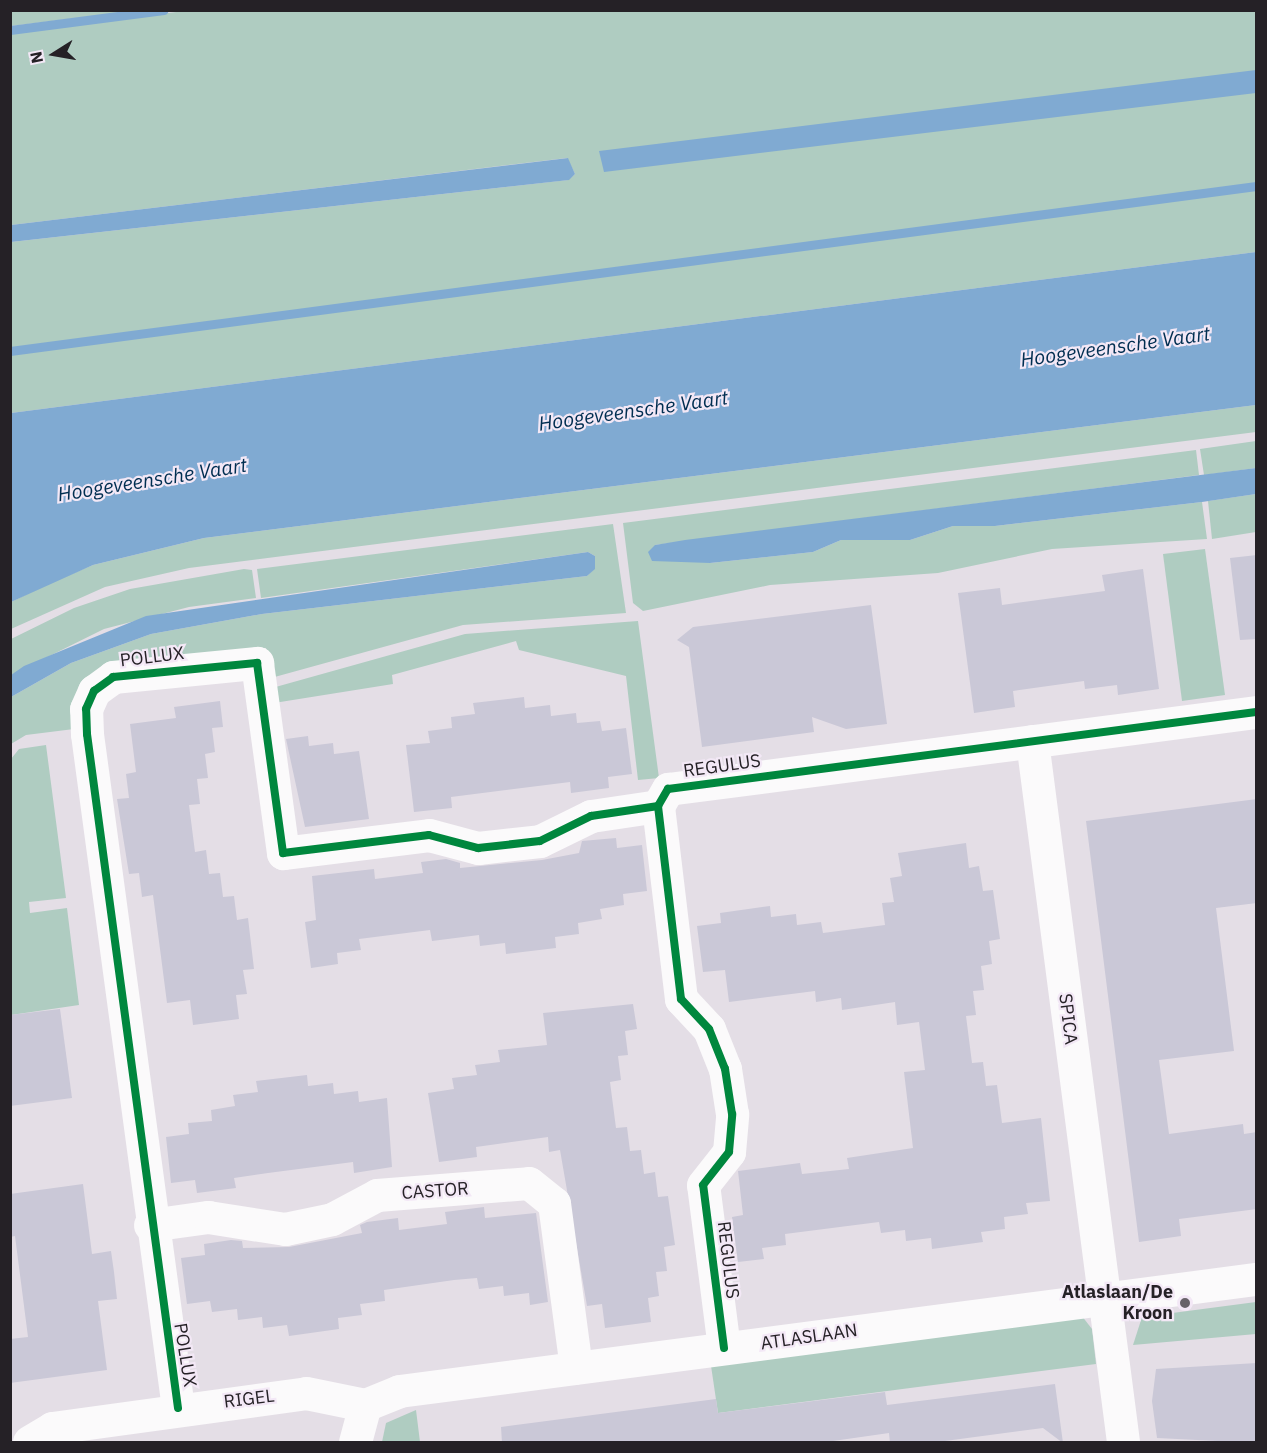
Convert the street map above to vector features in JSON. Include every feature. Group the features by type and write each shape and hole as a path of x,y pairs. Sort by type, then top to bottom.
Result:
{"street":[{"name":"POLLUX","path":"178,1408 150,1225 86,710 94,691 113,677 239,661 257,663 283,853 429,835 478,848 540,841 591,816 658,806"},
{"name":"REGULUS","path":"724,1348 704,1185 729,1152 732,1114 726,1069 709,1029 681,999 658,806 668,789 1257,712"},
{"name":"SPICA","path":"1032,741 1123,1443"},
{"name":"CASTOR","path":"150,1225 208,1217 254,1228 285,1229 332,1219 377,1195 529,1183 554,1203 576,1368"},
{"name":"ATLASLAAN","path":"365,1405 399,1391 1257,1278"},
{"name":"RIGEL","path":"29,1443 52,1428 178,1408 306,1393 365,1405"},
{"path":"355,1443 365,1405"}],"green space":[{"path":"11,10 134,10 134,11 11,26"},
{"path":"192,10 1256,11 1256,252 11,413 11,242 568,180 575,174 567,158 11,225 10,33"},
{"path":"1256,405 1256,432 189,568 105,587 11,629 11,602 48,584 93,565 204,538"},
{"path":"1256,441 1256,468 1204,475 1200,449"},
{"path":"1196,450 1199,475 655,545 710,563 813,552 841,540 910,540 953,526 995,526 1202,502 1207,539 1052,549 938,573 770,585 643,611 633,603 623,523"},
{"path":"1256,494 1256,532 1212,539 1208,501"},
{"path":"613,524 626,613 463,625 271,678 266,648 106,669 74,729 26,735 11,744 11,697 71,663 151,634 262,614 587,576 595,568 595,556 588,552 261,598 257,569"},
{"path":"1205,549 1225,695 1182,701 1163,554"},
{"path":"244,569 252,570 256,598 189,607 104,629 11,675 11,639 74,608 130,589"},
{"path":"638,621 659,778 638,780 626,676 519,650 516,641 392,675 393,684 274,703 272,688 465,634"},
{"path":"46,745 66,898 29,902 30,913 67,908 79,1005 11,1015 11,759 19,749"},
{"path":"1256,1302 1256,1334 1133,1345 1142,1317"},
{"path":"1078,1311 1092,1329 1096,1364 718,1413 710,1359"},
{"path":"416,1410 420,1442 382,1442 386,1423"}],"water":[{"path":"1256,70 1256,93 604,172 599,151"},
{"path":"568,158 575,174 569,180 11,242 11,225"},
{"name":"Hoogeveensche Vaart","path":"1256,252 1256,405 204,538 93,565 11,602 11,413"},
{"path":"1256,468 1256,494 1202,502 995,526 953,526 910,540 841,540 813,552 710,563 652,561 648,552 655,545 685,540"},
{"path":"588,552 595,556 595,569 587,576 262,614 151,634 71,663 11,697 11,675 24,666 146,616"}],"building":[{"path":"1257,555 1257,639 1240,640 1230,558"},
{"path":"1143,569 1159,689 1118,695 1117,685 1085,689 1084,681 1013,691 1015,707 974,713 958,593 1000,588 1002,605 1105,591 1102,575"},
{"path":"871,605 887,724 846,729 812,717 814,732 702,747 689,647 677,640 693,627"},
{"path":"524,697 525,708 550,705 551,716 576,713 577,723 600,721 602,731 626,728 632,774 608,777 609,788 571,793 570,782 451,797 452,808 414,812 406,745 430,743 428,731 452,728 451,717 475,714 473,703"},
{"path":"220,701 223,727 212,728 215,752 205,754 208,778 197,779 200,804 189,805 195,852 206,850 209,874 220,873 223,897 234,896 237,920 248,918 254,969 243,970 247,994 236,995 239,1019 193,1025 190,1000 167,1003 153,895 142,897 139,873 129,874 117,799 129,798 126,774 136,772 130,724 176,718 174,707"},
{"path":"308,736 309,746 333,743 334,754 359,751 369,819 305,827 286,739"},
{"path":"1257,799 1257,903 1216,908 1234,1051 1159,1060 1169,1134 1243,1124 1244,1134 1257,1132 1257,1209 1179,1219 1181,1236 1139,1242 1086,821"},
{"path":"616,838 617,848 642,845 647,891 623,894 624,905 600,909 602,919 578,923 579,934 555,937 556,948 506,954 505,943 480,946 479,935 432,941 430,930 359,939 361,950 337,953 338,964 311,968 305,922 316,920 312,876 374,869 375,879 423,873 421,862 446,859 460,863 460,868 542,860 579,853 582,841"},
{"path":"966,843 969,868 979,866 983,891 993,890 1000,939 989,941 992,964 981,966 984,990 973,991 976,1015 966,1016 972,1063 983,1062 986,1086 997,1085 1002,1123 1041,1118 1050,1201 1026,1203 1028,1214 1004,1217 1005,1229 981,1232 983,1242 932,1249 931,1238 906,1241 905,1230 881,1233 879,1222 785,1234 786,1245 762,1248 764,1259 738,1262 732,1217 743,1215 738,1171 800,1163 802,1174 849,1169 847,1158 913,1148 904,1072 925,1070 919,1022 897,1025 895,1002 842,1010 841,998 816,1002 815,991 729,1002 725,970 703,972 697,926 721,923 720,913 770,906 771,917 796,914 797,925 821,922 823,933 885,925 882,903 894,902 890,878 902,876 898,853"},
{"path":"633,1004 637,1029 625,1031 628,1055 618,1056 621,1080 610,1082 616,1128 627,1127 630,1151 641,1150 644,1174 655,1172 658,1197 668,1196 675,1245 664,1247 667,1271 656,1272 659,1296 648,1298 651,1322 605,1328 602,1304 587,1306 560,1150 549,1152 548,1137 476,1147 477,1157 439,1162 428,1093 454,1089 452,1078 477,1075 475,1065 500,1062 498,1050 547,1045 543,1013"},
{"path":"60,1009 72,1098 10,1106 10,1015"},
{"path":"307,1075 308,1086 333,1083 334,1094 358,1091 359,1102 387,1098 392,1167 354,1173 353,1162 268,1173 234,1178 236,1188 197,1193 195,1180 171,1183 166,1137 189,1134 188,1123 212,1121 211,1110 235,1106 233,1095 258,1092 256,1081"},
{"path":"83,1184 92,1254 111,1251 114,1272 117,1299 98,1301 107,1370 10,1383 10,1339 28,1337 15,1236 10,1237 10,1194"},
{"path":"484,1207 485,1218 536,1213 548,1302 530,1305 529,1293 504,1296 503,1286 479,1289 477,1278 454,1280 384,1290 385,1301 360,1304 362,1315 338,1318 339,1329 289,1336 287,1325 263,1328 262,1317 238,1320 237,1309 212,1312 210,1301 187,1304 181,1258 205,1255 204,1244 231,1240 242,1241 243,1248 289,1247 362,1233 360,1225 367,1222 398,1218 399,1230 447,1224 445,1212"},
{"path":"1257,1363 1257,1443 1157,1438 1152,1401 1156,1369"},
{"path":"1055,1384 1063,1443 1043,1428 930,1443 890,1443 889,1433 819,1443 502,1443 501,1427 716,1399 718,1413 885,1392 887,1405"}],"waterway":[{"path":"10,30 164,10"},
{"path":"10,351 1256,186"}],"cycle path":[{"path":"178,1408 87,734 86,709 94,691 113,677 257,663 283,853 429,835 478,848 540,841 591,816 658,806"},
{"path":"724,1348 703,1185 729,1152 732,1114 725,1069 709,1029 681,999 658,806 668,789 1256,712"}],"place":[{"name":"Atlaslaan/De Kroon","path":"1185,1303"}]}
